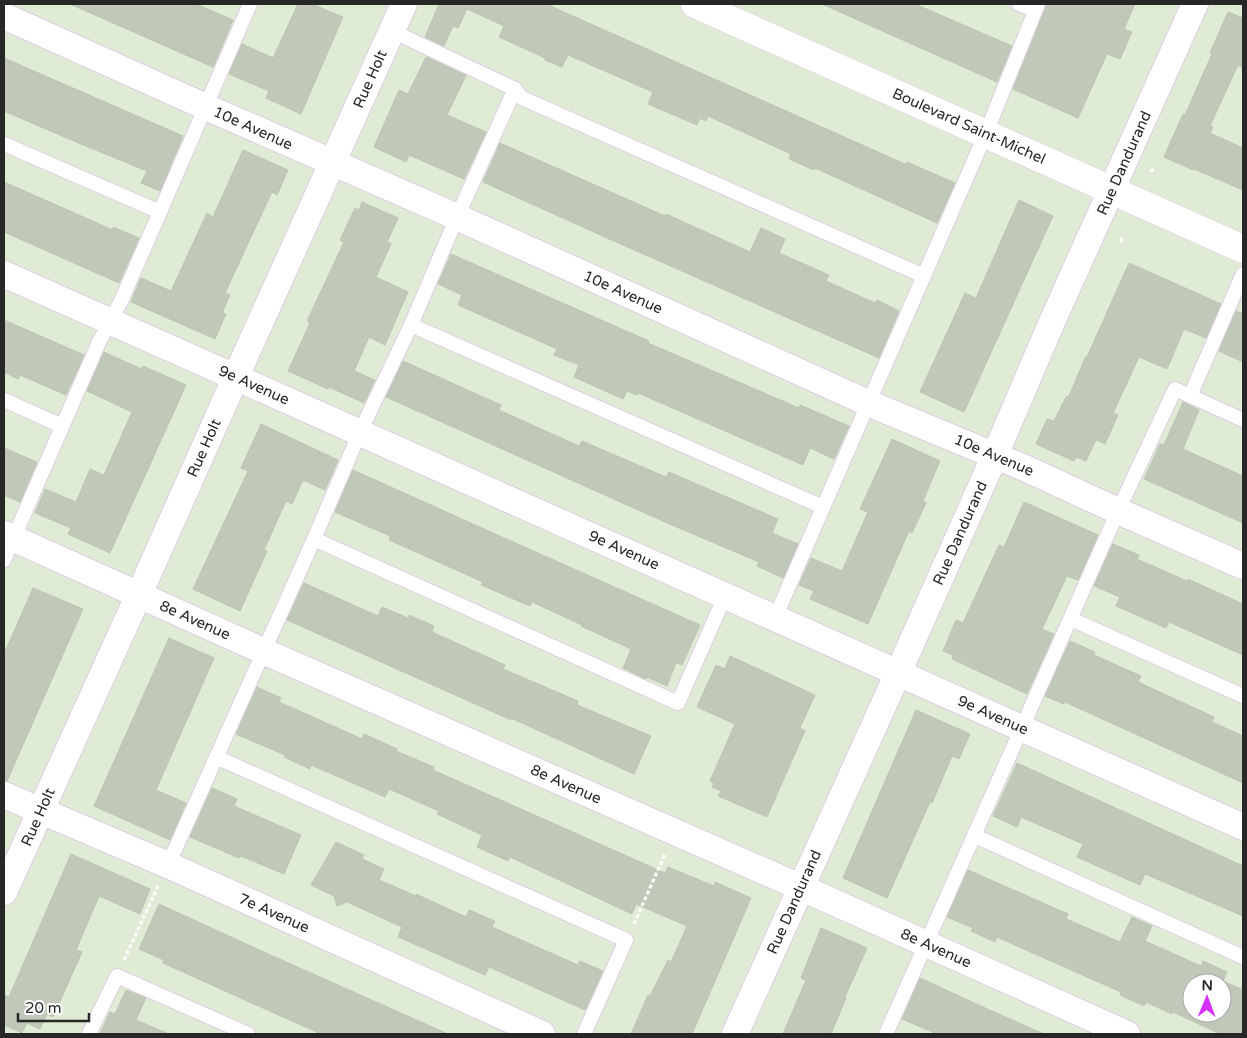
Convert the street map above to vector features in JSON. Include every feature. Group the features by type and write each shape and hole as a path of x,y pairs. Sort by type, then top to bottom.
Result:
{"main road":[{"name":"Boulevard Saint-Michel","path":"695,4 1243,249"}],"street":[{"name":"Rue Holt","path":"4,892 404,4"},
{"name":"Rue Dandurand","path":"735,1034 898,673 1051,324 1195,4"},
{"name":"10e Avenue","path":"4,16 457,217 868,403 994,455 1118,512 1243,566"},
{"name":"9e Avenue","path":"4,274 1243,827"},
{"name":"8e Avenue","path":"7,544 138,594 1127,1034"},
{"name":"7e Avenue","path":"4,795 40,812 168,865 542,1034"}],"lane":[{"path":"7,544 99,342 121,300 250,4"},
{"path":"775,618 986,133 1036,7 1019,4"},
{"path":"392,31 515,89 522,98 924,276"},
{"path":"168,865 515,89"},
{"path":"4,144 160,212"},
{"path":"1190,396 1243,274"},
{"path":"411,325 823,507"},
{"path":"886,1034 1118,512 1175,389 1243,420"},
{"path":"4,400 62,426"},
{"path":"314,539 678,703 725,596"},
{"path":"1071,619 1243,696"},
{"path":"216,757 626,940 584,1034"},
{"path":"974,836 1243,957"},
{"path":"89,1034 117,976 248,1034"}],"path":[{"path":"1150,171 1155,169"},
{"path":"1121,238 1122,243"},
{"path":"626,940 675,832"},
{"path":"117,976 168,865"}],"building":[{"path":"70,4 196,4 233,20 213,67"},
{"path":"298,4 312,4 343,17 301,114 266,98 269,91 229,74 242,44 273,58"},
{"path":"439,4 546,4 905,164 907,162 955,183 937,223 815,168 814,170 789,159 791,154 708,116 706,121 700,118 697,125 648,104 653,92 568,55 562,67 545,60 545,58 499,37 504,26 467,9 458,28 453,26 444,46 425,37"},
{"path":"822,4 915,4 1012,46 997,82"},
{"path":"1047,4 1135,4 1124,29 1132,32 1120,59 1107,54 1078,118 1013,89"},
{"path":"1228,12 1243,18 1243,68 1238,65 1210,126 1213,127 1210,133 1243,148 1243,190 1164,157 1212,54 1210,53"},
{"path":"426,57 466,75 447,115 486,132 464,179 409,155 406,162 374,147 399,90 408,94"},
{"path":"4,58 183,136 160,191 141,183 147,171 4,111"},
{"path":"500,143 750,252 761,228 785,239 779,253 829,275 826,281 875,303 877,300 899,311 879,358 483,182"},
{"path":"243,150 288,170 277,195 272,192 225,293 230,295 222,313 226,314 215,339 131,302 141,278 171,291 207,213 213,217"},
{"path":"4,182 113,230 113,227 139,238 119,283 4,232"},
{"path":"1019,200 1053,216 964,412 920,392 965,293 976,298"},
{"path":"362,202 398,218 387,242 391,244 376,277 408,292 385,345 369,337 354,371 375,380 364,403 288,371 310,323 307,321 344,242 340,240 355,208 359,210"},
{"path":"451,254 649,341 648,343 799,408 800,405 849,426 834,459 810,448 803,465 638,393 637,395 627,391 623,399 574,377 579,365 554,355 557,349 458,305 462,295 438,284"},
{"path":"1129,263 1221,304 1206,338 1184,329 1167,369 1139,357 1113,413 1118,415 1105,444 1096,440 1086,461 1076,457 1074,461 1036,444 1047,419 1054,421 1066,397 1069,396"},
{"path":"1236,311 1243,314 1243,362 1219,351"},
{"path":"4,320 84,355 66,395 20,375 18,379 4,372"},
{"path":"104,352 141,369 143,366 186,385 110,553 68,534 71,528 35,513 45,489 76,502 90,469 104,475 132,412 87,391"},
{"path":"403,361 501,405 499,410 579,446 582,441 666,477 669,472 778,519 772,533 798,544 783,578 757,566 759,562 386,397"},
{"path":"1183,402 1199,410 1183,449 1243,476 1243,523 1144,479 1160,444 1164,445"},
{"path":"261,424 338,460 325,490 303,480 292,504 286,501 264,550 267,551 240,611 193,589 248,471 241,468"},
{"path":"892,439 940,461 923,501 926,503 912,533 909,531 868,624 810,599 814,591 799,585 811,558 842,571 868,512 860,509"},
{"path":"4,448 37,462 20,502 4,495"},
{"path":"353,470 700,625 682,665 676,663 667,686 647,677 646,679 623,668 631,649 532,602 530,606 481,585 483,582 389,540 390,536 335,512"},
{"path":"1024,502 1098,535 1078,580 1067,576 1042,629 1054,634 1027,694 952,659 953,655 943,651 956,620 963,623 999,545 1004,547"},
{"path":"1113,544 1139,555 1137,559 1187,581 1188,579 1243,604 1243,655 1169,622 1166,628 1116,606 1120,597 1094,586"},
{"path":"304,583 378,616 382,607 408,618 409,615 434,626 432,632 505,665 503,669 578,701 577,705 651,736 634,774 287,620"},
{"path":"33,588 83,609 7,781 4,780 4,654"},
{"path":"169,638 214,658 156,790 186,803 170,840 94,806"},
{"path":"1070,641 1095,652 1094,655 1141,676 1138,682 1214,717 1212,722 1243,736 1243,783 1065,702 1064,704 1045,696"},
{"path":"730,656 815,695 800,728 805,731 767,817 718,796 721,791 712,787 714,783 710,781 735,724 697,707 716,665 725,669"},
{"path":"257,687 281,698 279,702 362,739 364,734 397,749 396,751 434,767 433,770 665,873 668,867 714,886 715,882 751,898 692,1034 631,1034 648,995 650,996 668,960 671,962 687,926 636,904 632,914 510,857 508,861 477,847 482,835 437,814 439,811 389,789 385,797 311,765 310,769 284,757 285,755 236,734"},
{"path":"916,710 970,734 959,759 952,756 887,898 843,878"},
{"path":"1017,763 1243,866 1243,916 1145,874 1140,885 1077,857 1083,844 1021,817 1017,827 993,816"},
{"path":"212,788 237,799 234,806 301,835 284,874 241,856 239,858 190,837"},
{"path":"336,842 364,855 362,859 384,869 379,880 416,896 416,894 466,917 469,910 495,921 492,927 578,965 580,961 603,971 585,1010 489,967 485,975 398,937 402,927 347,902 337,906 334,896 311,885"},
{"path":"71,854 150,889 140,914 99,896 76,950 82,952 53,1017 47,1014 40,1029 27,1023 22,1033 4,1025 4,995 9,997"},
{"path":"968,870 1068,914 1066,919 1120,942 1132,917 1152,926 1145,941 1201,966 1203,961 1227,972 1182,973 1182,1016 1173,1012 1172,1014 1146,1002 1144,1006 1120,995 1121,992 997,937 995,942 971,931 973,928 947,917"},
{"path":"159,904 448,1034 321,1034 245,1000 163,963 164,960 139,949"},
{"path":"821,928 867,948 831,1034 783,1034 806,980 801,978"},
{"path":"920,978 1044,1034 937,1034 902,1019"},
{"path":"1232,985 1243,990 1243,1034 1220,1034 1196,1023 1232,1023"},
{"path":"126,990 146,998 136,1020 169,1034 100,1034 110,1012 115,1014"}]}
